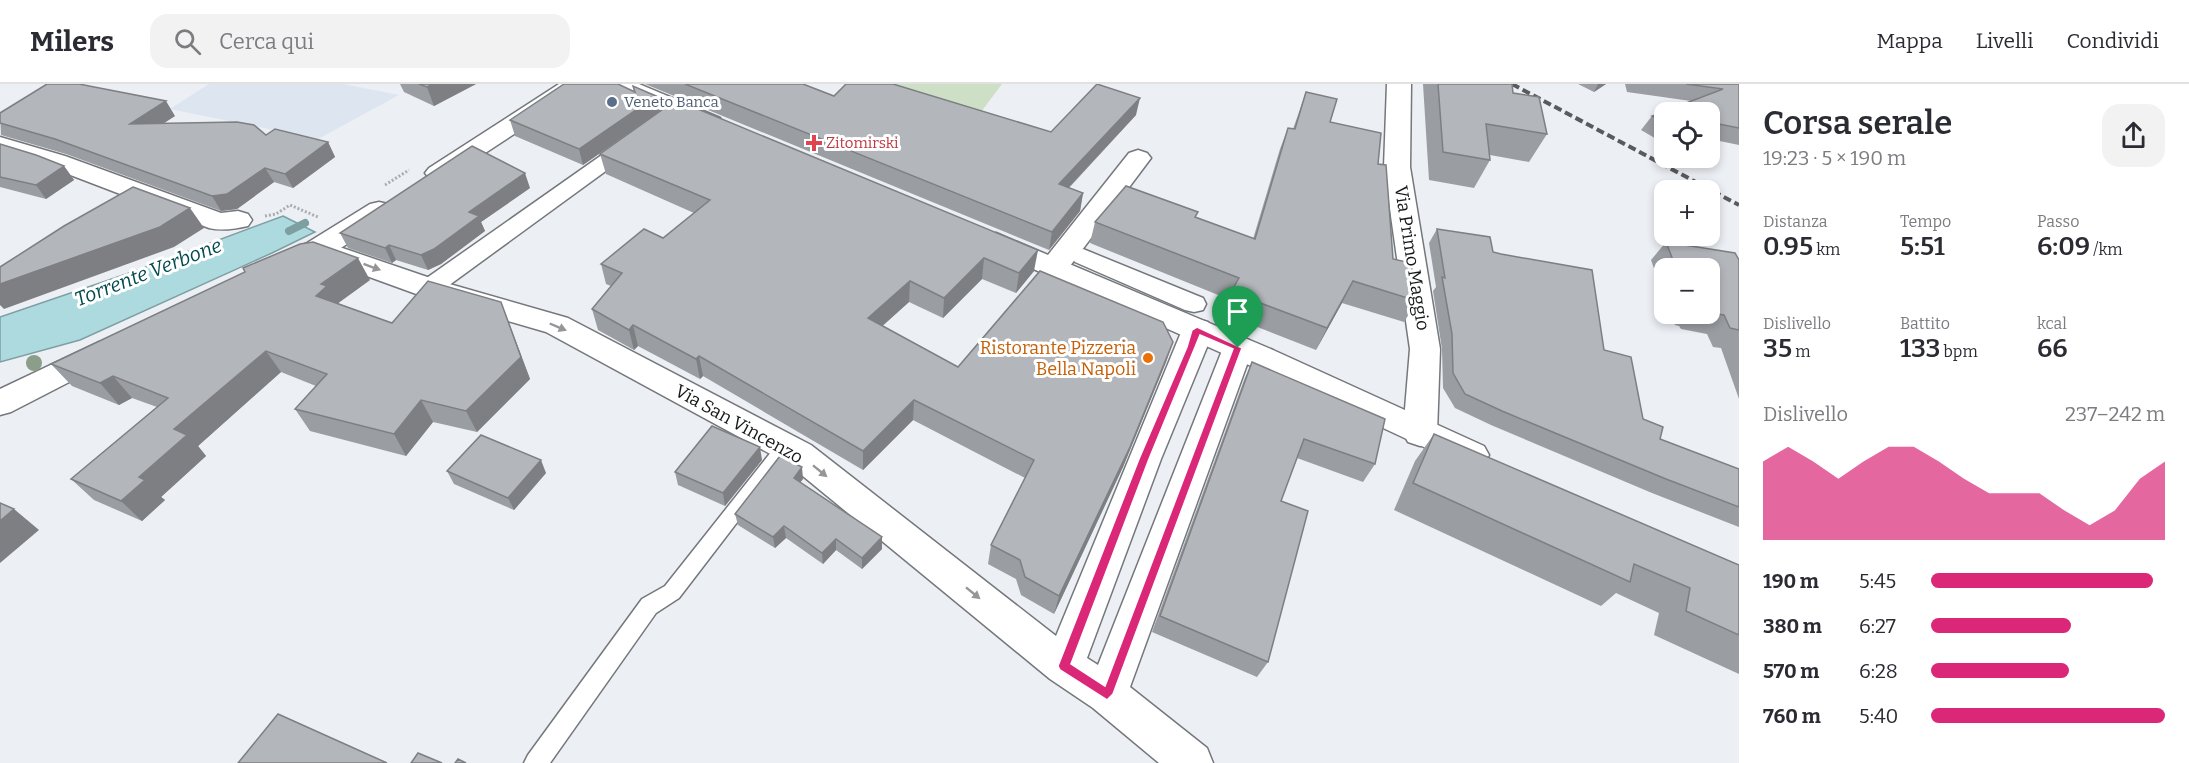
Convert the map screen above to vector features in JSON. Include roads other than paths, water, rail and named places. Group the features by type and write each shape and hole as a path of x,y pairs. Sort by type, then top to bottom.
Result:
{"street":[{"path":"261,276 318,233 408,192 575,84"},
{"path":"619,84 662,121 733,132"},
{"name":"Via Primo Maggio","path":"1399,84 1397,167 1425,350 1420,433"},
{"path":"429,288 662,121"},
{"path":"0,144 56,161 219,222 238,220"},
{"path":"1054,267 1138,158"},
{"path":"971,231 1054,267 1195,317"},
{"name":"Via San Vincenzo","path":"318,233 429,288 557,325 799,454 1064,666 1107,694 1192,763"},
{"path":"1083,257 1195,317 1238,348 1420,433 1500,467"},
{"path":"1064,666 1144,459 1192,347 1195,317"},
{"path":"0,403 123,341"},
{"path":"1107,694 1238,348"}],"lane":[{"path":"536,763 649,606 672,592 721,526 785,447"}],"water":[{"path":"283,216 315,232 80,340 0,362 0,317 138,270"}],"waterway":[{"name":"Torrente Verbone","path":"289,231 305,223"}],"railway":[{"path":"1512,84 1739,205"}],"place":[{"name":"Veneto Banca","path":"612,102"},
{"name":"Zitomirski","path":"814,143"},
{"name":"Ristorante Pizzeria Bella Napoli","path":"1148,358"}]}
